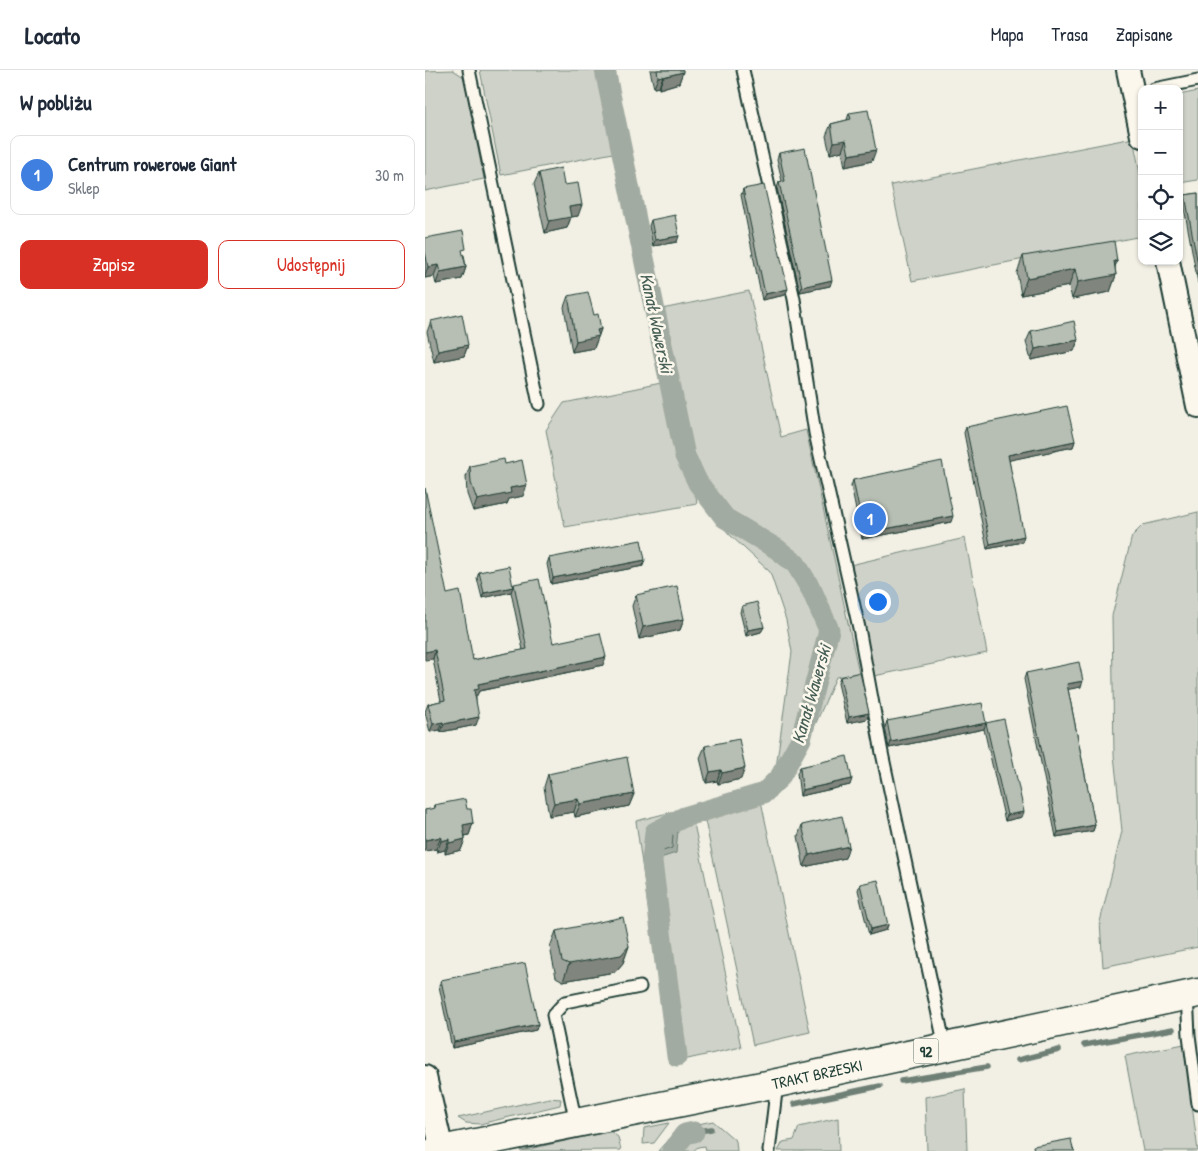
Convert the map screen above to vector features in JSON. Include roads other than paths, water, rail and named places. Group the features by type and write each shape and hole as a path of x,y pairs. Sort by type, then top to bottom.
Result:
{"main road":[{"name":"TRAKT BRZESKI","path":"439,1150 777,1083 1192,994"}],"street":[{"path":"1128,70 1139,85"},
{"path":"1169,265 1198,406"},
{"path":"425,1077 439,1150"}],"lane":[{"path":"469,70 539,404"},
{"path":"743,70 794,299 815,433 859,628 882,753 945,1046"},
{"path":"1173,85 1198,80"},
{"path":"576,1123 553,1015 565,1002 640,987"},
{"path":"1192,994 1189,1035 1198,1104"},
{"path":"769,1151 777,1083"}],"water":[{"path":"663,827 678,829 676,853 651,861 644,843"}],"waterway":[{"name":"Kanał Wawerski","path":"605,70 685,456 698,483 725,518 777,549 796,564 812,591 829,630 801,739 780,777 764,793 684,817 655,832 652,862 677,1056"},
{"path":"1084,1045 1173,1029"},
{"path":"1018,1060 1059,1050"},
{"path":"901,1081 987,1067"},
{"path":"794,1104 880,1086"},
{"path":"694,1132 711,1129"},
{"name":"Kanał Wawerski","path":"672,1151 685,1134 694,1132"}],"place":[{"name":"Centrum rowerowe Giant","path":"870,519"}]}
